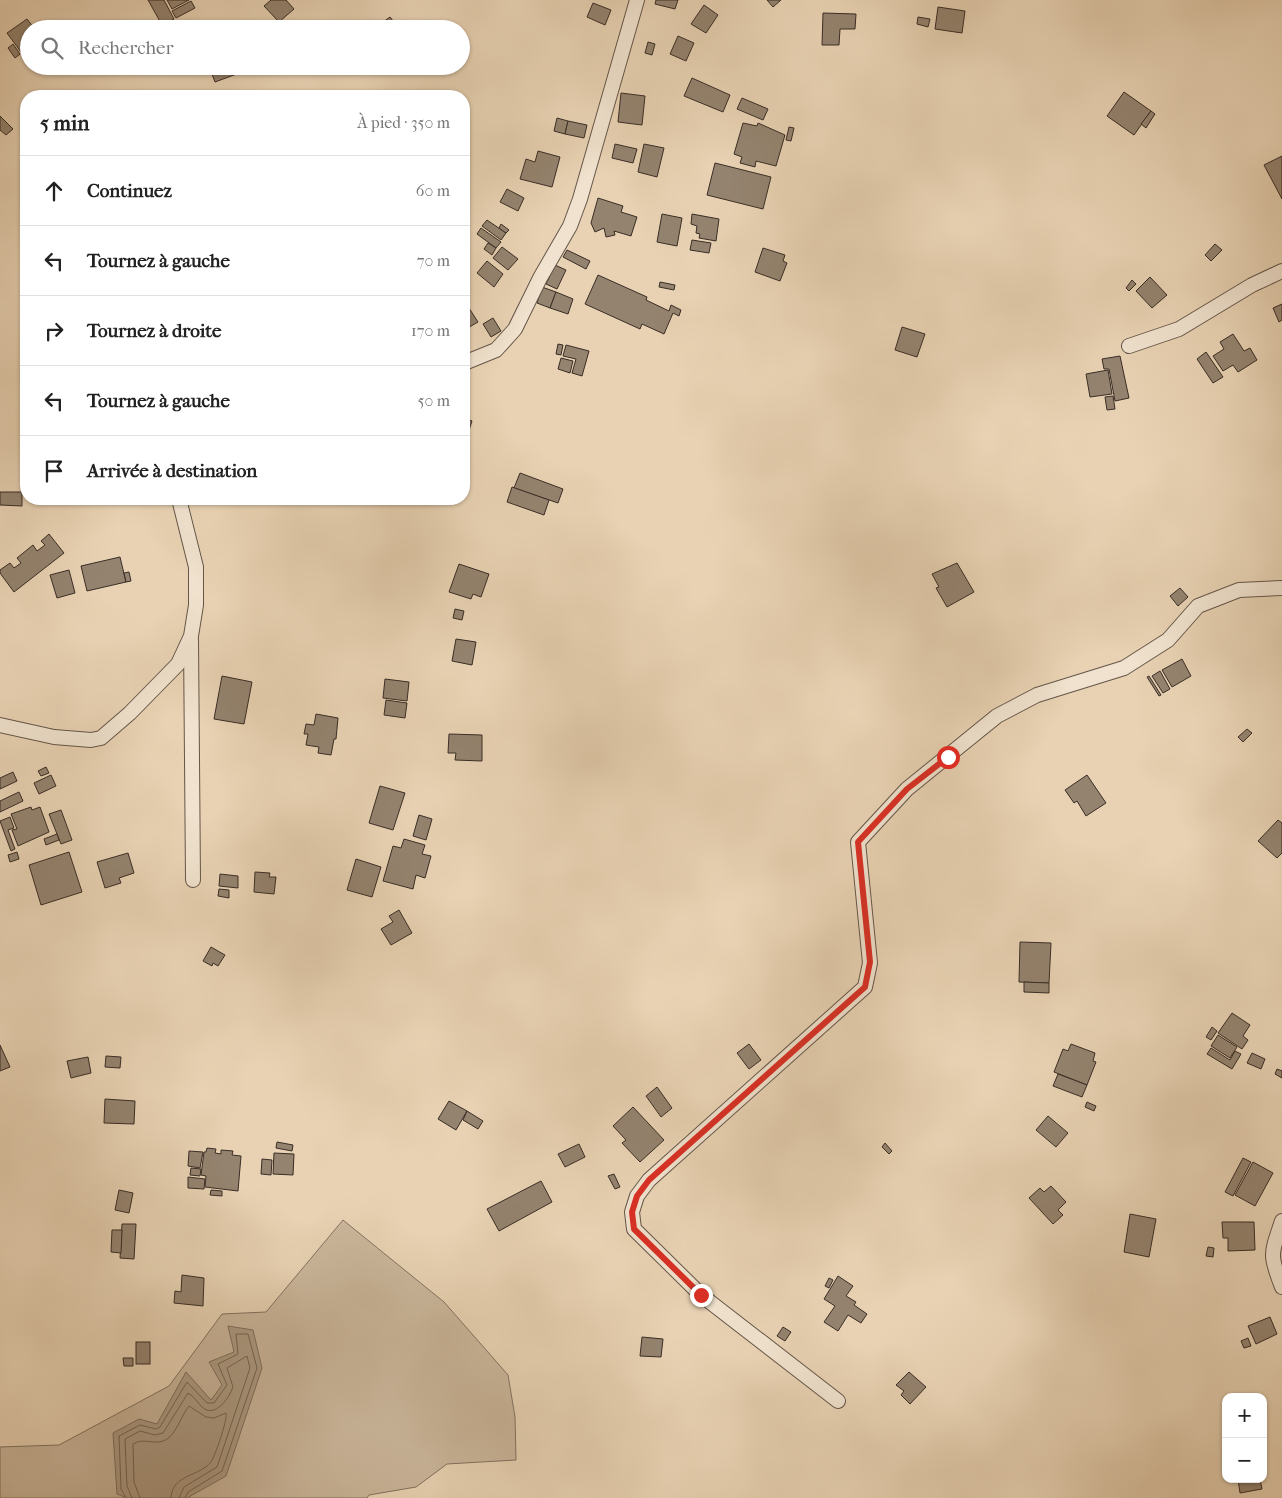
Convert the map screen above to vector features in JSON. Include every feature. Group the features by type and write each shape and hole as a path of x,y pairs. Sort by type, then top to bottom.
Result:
{"street":[{"path":"470,361 496,350 515,329 540,278 570,226 580,199 638,0"},
{"path":"1129,346 1179,329 1252,285 1282,271"},
{"path":"180,505 196,567 196,605 191,636 193,880"},
{"path":"838,1401 701,1295 634,1229 632,1212 637,1196 649,1180 865,987 870,962 858,842 907,789 997,716 1037,695 1124,668 1168,640 1198,606 1239,590 1282,588"},
{"path":"0,725 54,737 91,740 101,738 130,713 178,664 191,636"},
{"path":"1282,1221 1272,1245 1272,1258 1282,1287"}],"shaded area":[{"path":"343,1220 444,1302 508,1375 515,1417 516,1460 447,1464 416,1487 369,1495 367,1498 0,1498 0,1447 59,1445 169,1386 222,1314 266,1312"}],"water":[{"path":"228,1326 253,1330 262,1368 226,1476 187,1498 127,1498 117,1494 113,1433 139,1419 157,1424 186,1372 211,1400 222,1385 209,1362 234,1352"}],"building":[{"path":"148,0 164,0 174,19 159,20"},
{"path":"167,0 189,0 172,9"},
{"path":"271,0 286,0 294,9 281,20 277,20 264,6"},
{"path":"656,0 678,0 675,9 655,4"},
{"path":"767,0 781,0 773,7"},
{"path":"191,1 195,8 176,18 172,11"},
{"path":"593,3 611,10 605,25 587,17"},
{"path":"704,5 718,15 706,33 691,24"},
{"path":"938,7 965,11 962,33 935,29"},
{"path":"823,13 856,14 855,29 840,29 839,45 822,45"},
{"path":"918,17 930,19 928,27 917,24"},
{"path":"20,24 20,51 7,33"},
{"path":"678,36 694,43 686,61 670,54"},
{"path":"648,42 655,44 652,55 645,53"},
{"path":"13,44 20,54 15,58 8,48"},
{"path":"212,75 234,75 215,82"},
{"path":"692,78 730,95 723,112 684,96"},
{"path":"1124,92 1151,111 1134,135 1107,116"},
{"path":"621,93 645,96 642,125 618,122"},
{"path":"742,98 768,109 763,120 737,109"},
{"path":"1151,111 1155,114 1146,128 1141,124"},
{"path":"0,116 13,129 6,135 0,130"},
{"path":"557,118 568,121 565,134 554,131"},
{"path":"568,121 587,125 584,138 565,134"},
{"path":"743,123 757,126 758,123 785,135 776,166 756,161 755,167 740,163 742,157 734,154"},
{"path":"789,127 794,128 791,141 786,140"},
{"path":"615,144 637,149 633,163 612,158"},
{"path":"644,144 664,148 657,177 638,172"},
{"path":"538,151 560,157 552,187 520,179 526,159 535,162"},
{"path":"1282,156 1282,199 1264,165"},
{"path":"715,163 771,177 763,209 707,195"},
{"path":"507,189 524,198 518,211 500,202"},
{"path":"598,198 623,206 621,212 637,217 631,236 614,231 615,235 606,237 604,228 595,232 591,223"},
{"path":"662,214 682,218 677,246 657,242"},
{"path":"692,214 719,219 716,241 699,238 700,234 696,233 697,226 691,224"},
{"path":"487,220 506,233 501,240 482,226"},
{"path":"501,224 509,230 506,233 499,228"},
{"path":"481,228 501,242 496,248 477,234"},
{"path":"692,240 711,243 709,253 690,250"},
{"path":"488,243 496,248 492,255 484,249"},
{"path":"1215,244 1222,250 1211,261 1205,255"},
{"path":"502,247 518,259 508,270 493,258"},
{"path":"763,248 785,255 783,261 787,263 780,281 755,272"},
{"path":"567,250 590,261 586,269 563,257"},
{"path":"487,261 503,274 494,287 477,273"},
{"path":"555,265 566,270 557,289 546,284"},
{"path":"598,275 647,297 646,300 669,311 671,305 681,310 679,316 673,313 664,334 642,324 640,329 585,304"},
{"path":"1150,277 1167,295 1152,308 1136,291"},
{"path":"1132,280 1136,284 1129,291 1126,288"},
{"path":"660,282 675,285 674,290 659,287"},
{"path":"542,287 556,292 550,308 537,303"},
{"path":"556,292 573,299 568,314 550,308"},
{"path":"1282,304 1282,320 1279,322 1273,308"},
{"path":"470,310 478,322 470,327"},
{"path":"493,318 501,331 491,337 483,324"},
{"path":"902,327 925,334 917,357 895,350"},
{"path":"1233,334 1244,351 1250,348 1257,360 1238,372 1233,365 1223,371 1213,356 1224,349 1220,342"},
{"path":"558,344 563,345 561,355 556,354"},
{"path":"566,345 589,351 582,376 572,373 576,359 563,356"},
{"path":"1206,352 1223,377 1213,383 1197,359"},
{"path":"1120,356 1129,398 1115,401 1109,369 1104,369 1102,359"},
{"path":"561,358 573,361 570,373 558,369"},
{"path":"1108,370 1112,394 1090,397 1086,374"},
{"path":"1113,396 1115,409 1107,410 1105,397"},
{"path":"520,473 563,489 558,503 514,488"},
{"path":"512,487 549,500 544,515 507,502"},
{"path":"0,492 20,492 20,505 22,506 0,505"},
{"path":"49,534 64,553 14,592 0,573 0,570 10,563 14,568 21,563 17,558 33,545 37,551 45,545 41,541"},
{"path":"120,557 126,582 87,591 81,566"},
{"path":"957,563 974,592 947,607 936,588 939,587 932,574"},
{"path":"459,564 489,574 481,597 473,594 471,599 449,592"},
{"path":"69,570 75,593 57,598 50,575"},
{"path":"129,572 131,581 126,582 124,573"},
{"path":"1180,588 1188,597 1178,606 1170,596"},
{"path":"455,609 464,611 462,620 453,618"},
{"path":"456,639 476,642 472,665 452,661"},
{"path":"1182,659 1191,676 1172,687 1162,670"},
{"path":"1160,671 1170,689 1163,693 1152,676"},
{"path":"222,676 252,682 244,724 214,719"},
{"path":"1149,676 1161,695 1159,696 1147,677"},
{"path":"385,679 409,682 407,701 383,698"},
{"path":"386,700 407,703 405,718 384,715"},
{"path":"316,714 338,718 336,739 334,739 331,755 318,753 319,747 306,745 308,734 304,734 306,724 314,725"},
{"path":"1247,729 1252,733 1243,742 1238,737"},
{"path":"449,734 482,735 482,761 455,760 456,753 448,753"},
{"path":"46,767 49,773 41,776 38,771"},
{"path":"13,772 17,781 0,789 0,778"},
{"path":"51,775 56,786 39,794 34,783"},
{"path":"1087,775 1106,803 1086,816 1077,801 1074,803 1065,790"},
{"path":"380,786 405,793 393,830 369,823"},
{"path":"19,792 23,801 0,812 0,801"},
{"path":"31,807 32,810 40,807 49,832 18,846 12,830 17,829 11,814"},
{"path":"61,810 72,840 61,844 49,814"},
{"path":"419,815 432,819 426,840 413,836"},
{"path":"10,817 14,828 8,830 15,849 11,851 0,821"},
{"path":"1278,820 1282,823 1282,853 1277,858 1258,841"},
{"path":"57,834 59,840 46,845 44,839"},
{"path":"404,839 425,845 422,854 431,856 425,878 416,875 413,889 383,881 393,846 401,848"},
{"path":"17,852 19,859 10,862 8,855"},
{"path":"69,852 82,892 41,905 29,865"},
{"path":"128,853 134,873 119,878 121,883 105,888 97,862"},
{"path":"356,859 381,867 372,897 347,890"},
{"path":"255,872 270,873 269,877 276,877 274,894 254,892"},
{"path":"220,874 238,876 238,888 219,886"},
{"path":"219,889 229,890 229,898 218,896"},
{"path":"399,910 412,933 391,945 381,929 393,922 389,916"},
{"path":"1020,942 1051,943 1049,983 1019,982"},
{"path":"211,947 225,955 218,966 213,963 212,966 203,961"},
{"path":"1024,982 1049,983 1049,993 1024,992"},
{"path":"1232,1013 1250,1025 1243,1036 1248,1040 1242,1049 1218,1033"},
{"path":"1212,1027 1217,1031 1211,1040 1206,1037"},
{"path":"1218,1035 1237,1047 1230,1058 1211,1046"},
{"path":"749,1044 761,1060 749,1069 737,1053"},
{"path":"1071,1044 1095,1053 1093,1061 1096,1062 1087,1085 1054,1072 1063,1049 1068,1051"},
{"path":"0,1045 10,1067 0,1071"},
{"path":"1211,1048 1230,1060 1235,1051 1241,1054 1232,1069 1207,1054"},
{"path":"1252,1053 1265,1059 1261,1069 1247,1063"},
{"path":"106,1056 121,1057 120,1068 105,1067"},
{"path":"88,1057 91,1073 71,1078 67,1061"},
{"path":"1277,1069 1282,1071 1282,1078 1275,1074"},
{"path":"1058,1074 1087,1085 1082,1097 1053,1086"},
{"path":"657,1087 672,1108 661,1117 646,1096"},
{"path":"105,1099 135,1101 134,1124 104,1123"},
{"path":"449,1101 467,1111 456,1130 438,1119"},
{"path":"1087,1102 1096,1106 1094,1111 1085,1107"},
{"path":"633,1107 664,1140 640,1162 622,1143 626,1140 613,1126"},
{"path":"467,1111 483,1121 478,1129 463,1120"},
{"path":"1048,1116 1068,1133 1056,1147 1036,1130"},
{"path":"277,1142 293,1145 292,1151 276,1148"},
{"path":"885,1143 892,1151 889,1154 882,1147"},
{"path":"579,1144 585,1157 565,1167 558,1154"},
{"path":"207,1148 216,1149 215,1153 221,1154 221,1150 233,1151 232,1155 241,1156 238,1191 205,1187 206,1176 201,1175 204,1152 206,1152"},
{"path":"189,1151 203,1152 200,1168 188,1166"},
{"path":"274,1153 294,1154 293,1175 273,1174"},
{"path":"1243,1158 1251,1162 1233,1196 1225,1192"},
{"path":"262,1159 272,1160 271,1175 261,1174"},
{"path":"1253,1162 1273,1173 1255,1206 1235,1195"},
{"path":"191,1168 201,1169 200,1176 190,1175"},
{"path":"614,1174 620,1187 615,1189 608,1176"},
{"path":"188,1177 205,1179 204,1189 188,1188"},
{"path":"541,1181 552,1202 499,1231 487,1209"},
{"path":"1051,1186 1066,1202 1058,1210 1063,1215 1053,1224 1029,1198 1040,1188 1044,1192"},
{"path":"119,1190 133,1193 129,1213 115,1210"},
{"path":"211,1190 222,1191 222,1196 210,1195"},
{"path":"1130,1214 1156,1219 1149,1257 1124,1252"},
{"path":"1222,1222 1254,1222 1255,1250 1228,1251 1228,1238 1223,1238"},
{"path":"122,1224 136,1224 134,1259 120,1258"},
{"path":"112,1230 122,1230 121,1253 111,1252"},
{"path":"1208,1247 1214,1248 1213,1257 1206,1256"},
{"path":"182,1275 204,1278 203,1306 174,1303 175,1291 181,1292"},
{"path":"838,1276 853,1286 846,1296 856,1302 854,1305 867,1314 861,1323 848,1315 838,1331 824,1322 835,1306 824,1299"},
{"path":"829,1278 833,1280 829,1288 825,1286"},
{"path":"1270,1317 1277,1334 1256,1344 1248,1326"},
{"path":"783,1327 791,1332 785,1341 777,1336"},
{"path":"642,1337 663,1339 661,1357 640,1356"},
{"path":"1248,1338 1251,1346 1244,1348 1241,1341"},
{"path":"136,1342 150,1342 150,1364 136,1364"},
{"path":"123,1358 133,1358 133,1366 124,1366"},
{"path":"909,1372 926,1387 910,1404 901,1395 904,1391 896,1385"},
{"path":"1239,1483 1261,1483 1262,1489 1240,1493"}],"route":[{"path":"701,1295 634,1229 632,1212 637,1196 649,1180 748,1089 865,987 870,962 858,842 907,789 948,757"}]}
